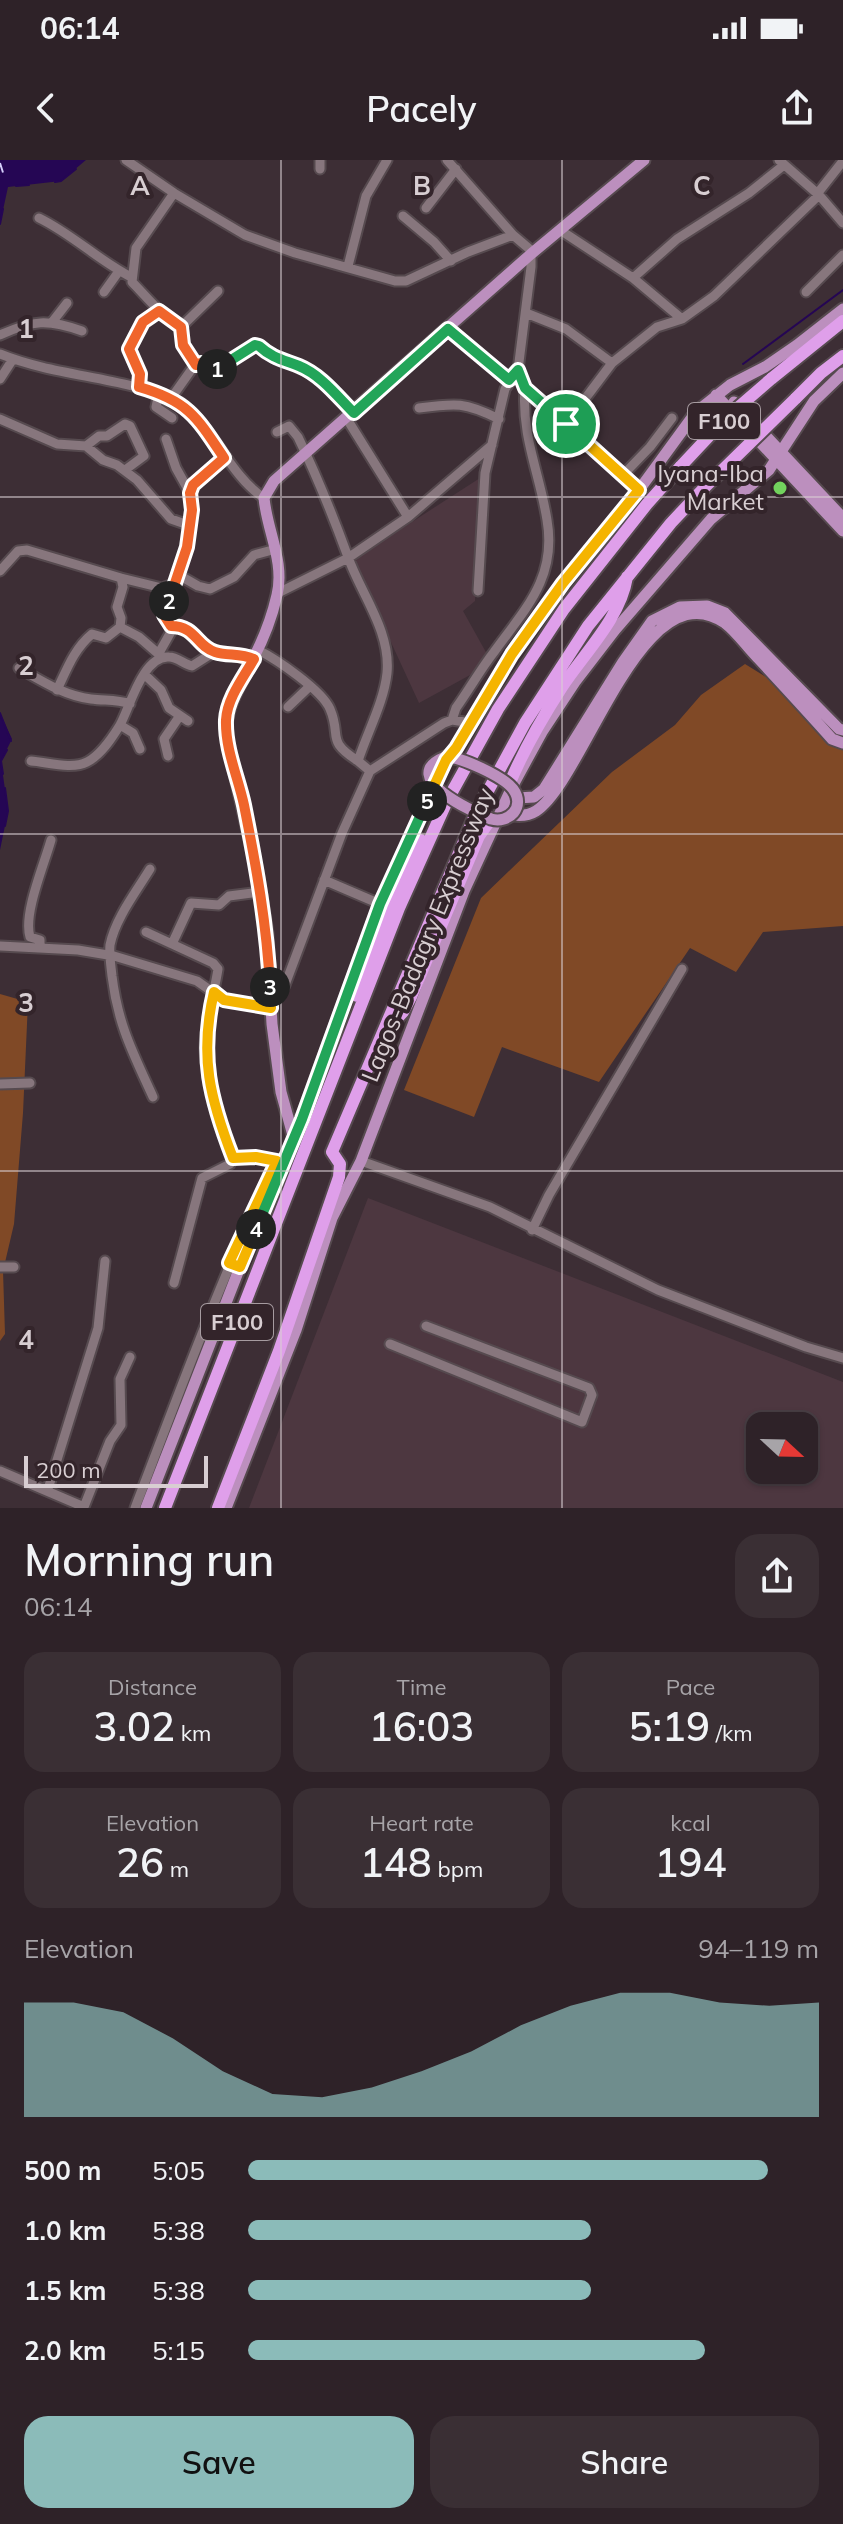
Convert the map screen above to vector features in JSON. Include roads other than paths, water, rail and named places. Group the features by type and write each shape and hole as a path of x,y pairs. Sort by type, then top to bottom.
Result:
{"highway":[{"name":"Lagos-Badagry Expressway","path":"165,1508 399,908 466,765 498,709 564,609 681,466 726,418 843,321"},
{"name":"Lagos-Badagry Expressway","path":"218,1508 279,1351 339,1177 340,1164 332,1152 441,895 494,779 564,662 627,576 704,488 821,373 843,356"},
{"path":"460,758 571,588 588,569 602,561"},
{"path":"509,785 562,687 620,605 627,576"},
{"path":"358,1013 357,994 395,895 441,793"},
{"path":"387,1028 407,1004 479,836 491,819"}],"main road":[{"path":"294,1139 283,1101 271,1003 267,933 242,797 228,745 226,718 230,703 256,654 278,593 276,549 264,498 274,481 532,253 644,160"},
{"name":"Lagos-Badagry Expressway","path":"146,1508 226,1285 294,1139 380,904 446,760 512,654 554,595 639,490 696,412 719,392 765,367 843,309"},
{"name":"Lagos-Badagry Expressway","path":"226,1508 296,1330 332,1218 361,1161 464,891 492,826 542,732 583,672 678,555 729,502 766,473 814,401 843,373"},
{"path":"719,392 843,518"},
{"path":"779,454 843,531"},
{"path":"513,815 517,798 509,785 460,758 445,757 432,767 431,780 441,793 491,819 501,821 513,815 530,814 549,798 652,621 668,611 697,605 717,609 737,623 843,730"},
{"path":"517,798 534,797 544,789 658,628 677,616 695,614 722,621 832,739 843,743"},
{"path":"283,1101 302,1119"}],"street":[{"path":"126,160 245,235 295,253 395,281 406,281 513,235"},
{"path":"348,266 366,196 387,160"},
{"path":"0,946 110,955 197,981 224,1000 271,1003 285,985 324,880 370,771 452,720 456,708 532,600 546,574 549,534 527,437 523,411 525,388 518,370 532,253 447,160"},
{"path":"566,424 612,363 657,327 682,319 714,296 818,194 843,161"},
{"path":"633,278 677,239 749,193 781,163 818,194 843,223"},
{"path":"426,208 456,169"},
{"path":"174,193 139,240 131,277 132,282 159,311 181,327 183,345 196,365"},
{"path":"403,216 451,261"},
{"path":"39,218 61,229 81,246 131,277"},
{"path":"560,230 633,278 682,319"},
{"path":"806,292 843,255"},
{"path":"104,292 119,271"},
{"path":"181,327 218,291"},
{"path":"53,321 67,303"},
{"path":"139,387 140,374 129,349 143,322 159,311"},
{"path":"526,313 566,329 612,363"},
{"path":"0,335 22,325 53,321 82,331"},
{"path":"448,329 509,380"},
{"path":"172,397 196,365 201,363 218,369 255,345 280,361 300,366 324,382 350,416 408,517"},
{"path":"0,354 51,371 92,375 172,397 191,411 224,458 252,490 264,498"},
{"path":"0,379 13,359"},
{"path":"478,591 485,473 509,380 518,370"},
{"path":"525,388 639,490"},
{"path":"159,393 156,407 172,418"},
{"path":"419,408 467,404 499,419"},
{"path":"623,475 672,418"},
{"path":"0,419 57,444 86,446 103,460 125,470 165,514 188,525"},
{"path":"86,446 125,424 130,426 144,456 125,470"},
{"path":"277,432 289,426 306,453 382,635 387,659 384,689 358,761"},
{"path":"31,761 76,765 87,762 99,752 120,725 144,674 160,655 170,633 171,626 164,615 187,547 192,510 190,493 176,468 166,439"},
{"path":"278,593 348,558 408,517 492,445"},
{"path":"190,493 197,479 224,458"},
{"path":"473,463 485,473"},
{"path":"176,579 210,589 234,577 254,555 276,549"},
{"path":"0,571 18,551 27,550 162,588 176,579"},
{"path":"57,690 84,641 92,634 106,638 120,627 117,607 123,587 121,578"},
{"path":"171,626 180,626 192,632 214,652"},
{"path":"120,627 139,637 160,655 192,666 214,652 256,654 282,664 310,686 329,707 341,749 370,771"},
{"path":"19,668 57,690 90,699 115,699 130,704"},
{"path":"144,674 161,690 167,705 184,719 164,739 168,756"},
{"path":"288,707 310,686"},
{"path":"452,720 471,723"},
{"path":"120,725 133,733 140,749"},
{"path":"40,948 40,940 30,937 28,931 35,893 51,840"},
{"path":"150,869 117,924 110,944 110,955 115,1001 123,1034 153,1097"},
{"path":"324,880 380,904"},
{"path":"172,944 191,903 219,905 229,896 260,892"},
{"path":"146,932 218,969 205,1046 206,1068 215,1110 233,1158 230,1164 202,1178 174,1283"},
{"path":"532,1230 549,1195 682,969"},
{"path":"0,1084 30,1083"},
{"path":"233,1158 256,1157 277,1161 235,1265"},
{"path":"361,1161 490,1207 658,1290 806,1347 843,1358"},
{"path":"48,1489 98,1328 105,1261"},
{"path":"0,1267 14,1267"},
{"path":"135,1508 226,1285"},
{"path":"390,1344 582,1422 592,1395 589,1388 426,1326"},
{"path":"0,1471 48,1489 85,1508 110,1441 121,1425 120,1379 130,1357"}],"waterway":[{"path":"55,182 76,169"},
{"path":"16,186 29,185"},
{"path":"0,224 3,209"},
{"path":"743,364 843,290"},
{"path":"0,713 11,741"},
{"path":"3,774 1,761 7,750"},
{"path":"5,788 8,811 5,826"}],"place":[{"name":"Iyana-Iba Market","path":"780,488"}]}
